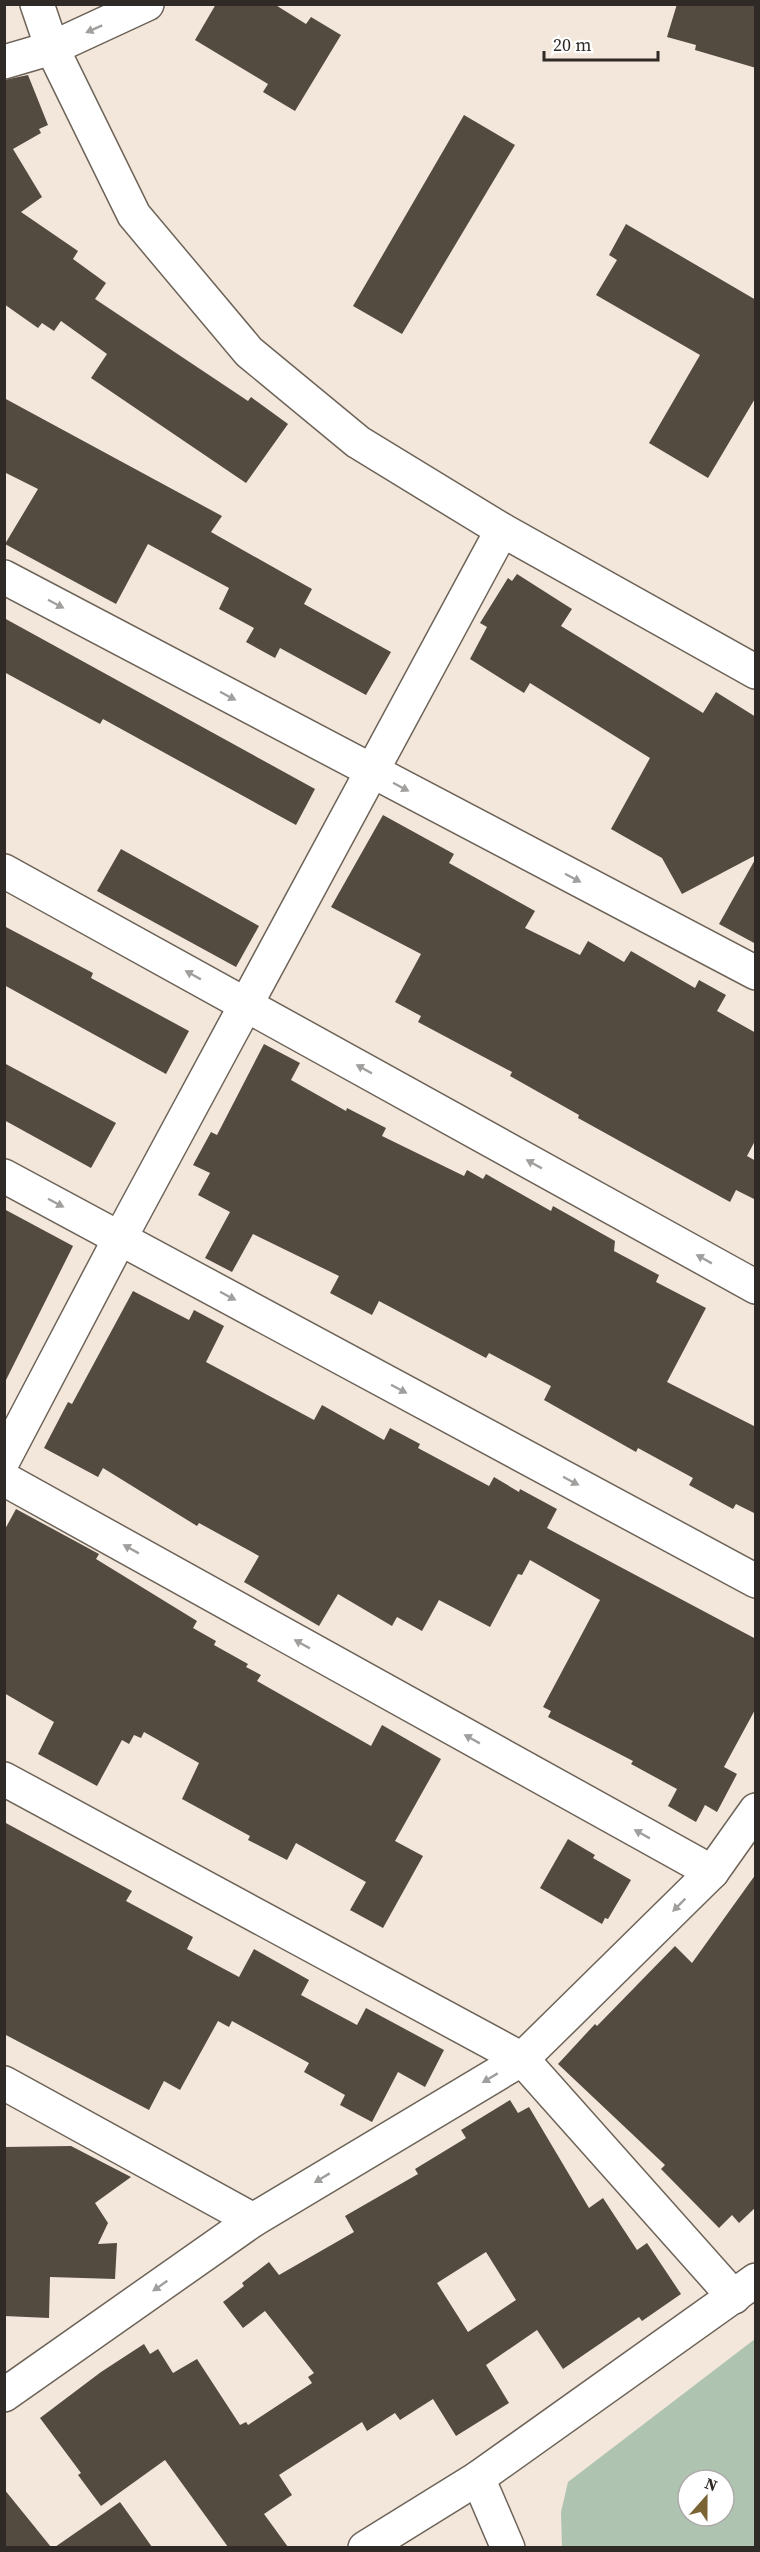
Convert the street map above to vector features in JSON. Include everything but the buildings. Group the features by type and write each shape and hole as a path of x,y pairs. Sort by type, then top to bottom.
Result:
{"street":[{"path":"37,4 52,48 134,215 249,352 358,442 502,530 756,672"},
{"path":"4,63 52,48 147,4"},
{"path":"4,1459 370,771 502,530"},
{"path":"4,577 756,973"},
{"path":"4,871 756,1287"},
{"path":"4,1176 756,1581"},
{"path":"4,1479 712,1872"},
{"path":"4,1779 522,2059 745,2289 478,2478 365,2547"},
{"path":"4,2395 253,2220 522,2059 712,1872 756,1810"},
{"path":"4,2083 253,2220"},
{"path":"478,2478 508,2547"}],"green space":[{"path":"755,2339 755,2547 562,2547 561,2512 568,2482"}]}
